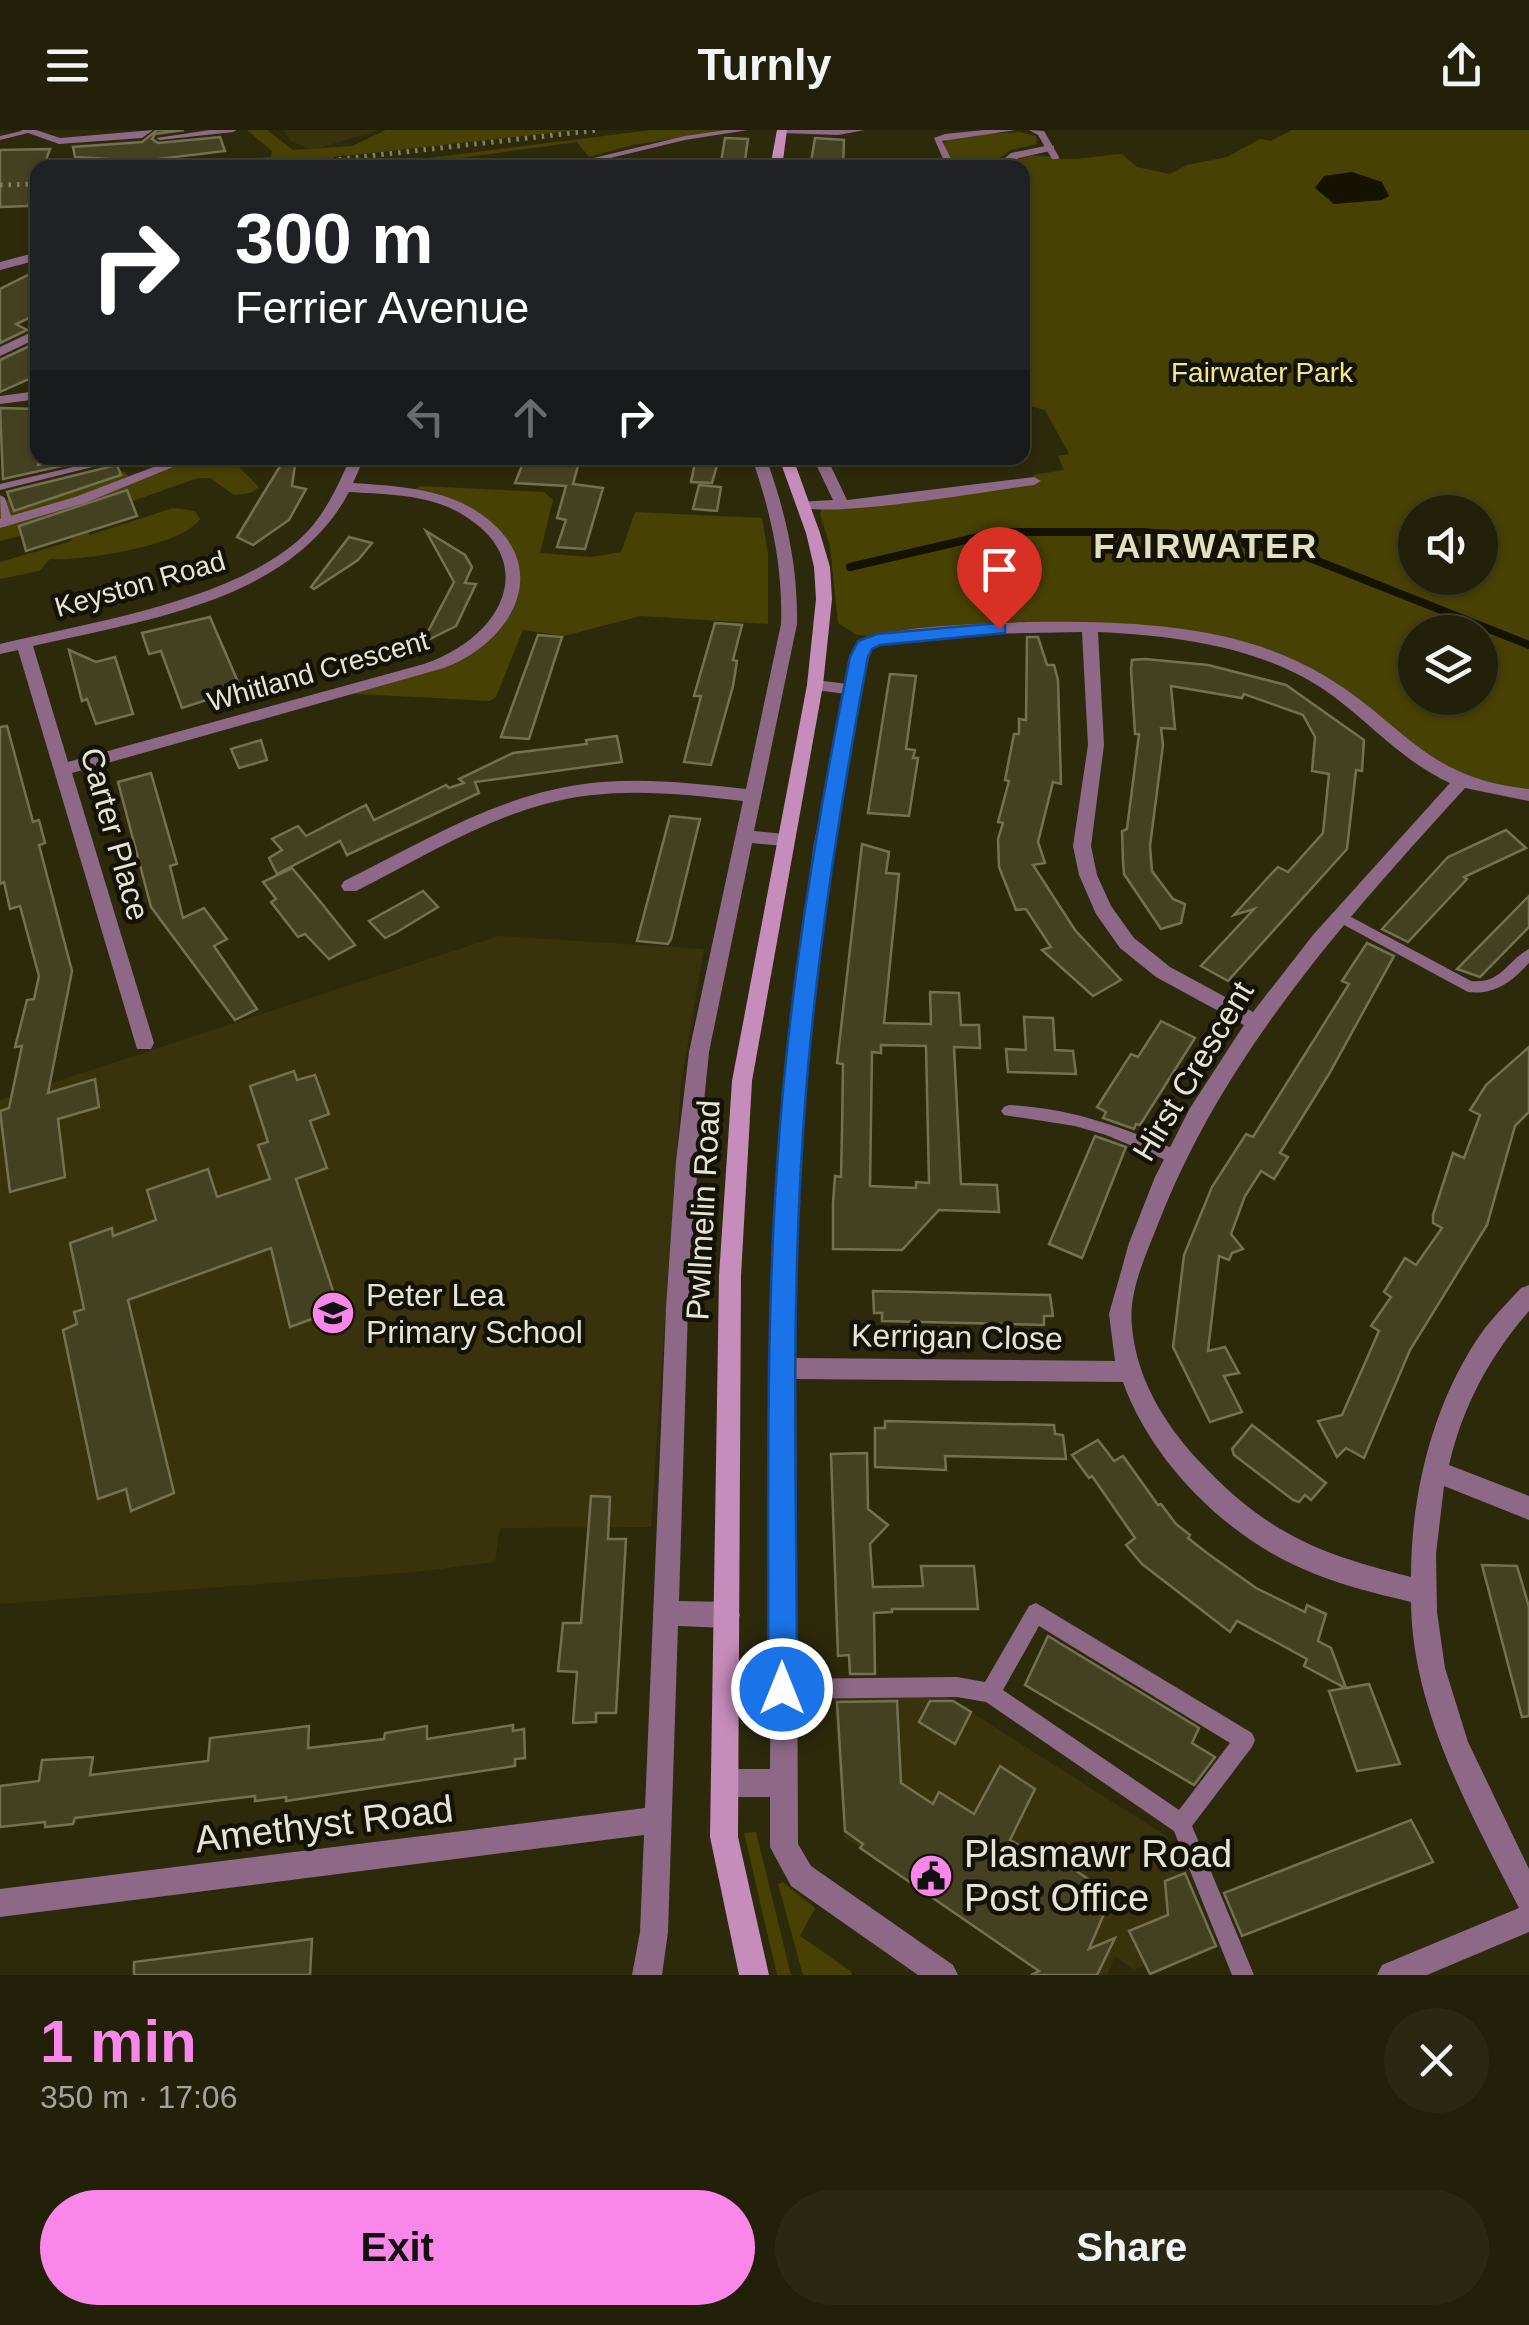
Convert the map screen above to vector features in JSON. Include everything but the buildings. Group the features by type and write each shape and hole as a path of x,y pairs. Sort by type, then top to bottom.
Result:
{"street":[{"path":"26,131 59,142 145,133 160,138"},
{"path":"777,160 782,131"},
{"path":"1008,160 1015,155 1052,152"},
{"path":"0,266 30,258"},
{"path":"0,352 30,337"},
{"path":"0,400 30,396"},
{"path":"4,523 80,500 170,465"},
{"name":"Keyston Road","path":"0,649 173,604 246,580 304,544 325,520 354,465"},
{"name":"Pwllmelin Road","path":"647,1975 654,1932 677,1308 689,1143 699,1052 789,624 792,592 779,516 761,465"},
{"name":"Pwllmelin Road","path":"754,1975 728,1860 725,1783 730,1276 742,1081 822,638 822,566 789,465"},
{"path":"823,465 841,502"},
{"path":"803,504 854,504 1034,481"},
{"name":"Whitland Crescent","path":"65,768 416,672 472,647 494,628 508,606 515,583 513,565 495,532 451,504 400,492 345,487"},
{"path":"943,1975 801,1876 784,1847 784,1368 789,1166 802,1008 823,842 864,645 877,640 1014,628 1155,632 1216,641 1301,669 1351,700 1429,765 1461,782 1529,796"},
{"path":"1090,630 1096,745 1082,846 1096,892 1127,943 1164,972 1256,1022"},
{"name":"Carter Place","path":"24,642 65,768 144,1043"},
{"path":"815,685 853,690"},
{"name":"Hirst Crescent","path":"1422,1592 1350,1573 1294,1552 1244,1520 1203,1482 1166,1438 1128,1372 1120,1322 1132,1268 1173,1156 1256,1022 1338,916 1461,782"},
{"path":"350,886 510,809 575,791 654,786 754,796"},
{"path":"745,836 784,840"},
{"path":"1529,1294 1513,1309 1478,1361 1453,1410 1436,1471 1422,1592 1445,1717 1529,1899"},
{"name":"Kerrigan Close","path":"784,1368 1128,1372"},
{"path":"1436,1471 1529,1508"},
{"path":"666,1613 727,1614"},
{"path":"725,1783 772,1783 781,1779"},
{"name":"Amethyst Road","path":"0,1903 658,1820"},
{"path":"1392,1975 1529,1918"}],"lane":[{"path":"160,138 233,130"},
{"path":"590,160 685,138 744,130"},
{"path":"782,131 838,134 861,130"},
{"path":"948,160 937,140 945,136 1012,130"},
{"path":"1033,130 1041,133 1052,152"},
{"path":"0,138 26,131"},
{"path":"0,488 95,465"},
{"path":"0,498 4,523"},
{"path":"1338,916 1468,986 1482,989 1499,985 1529,954"},
{"path":"1010,1111 1056,1112 1080,1118 1173,1156"},
{"path":"990,1693 1036,1613 1245,1740 1181,1824"},
{"path":"782,1689 957,1687 990,1693 1181,1824 1243,1975"}],"shaded area":[{"path":"284,130 379,130 313,150 291,141"},
{"path":"1352,172 1382,182 1389,196 1334,204 1315,188 1324,176"},
{"name":"Peter Lea Primary School","path":"499,936 704,949 681,1084 651,1527 500,1528 495,1562 416,1572 0,1604 0,1100"},
{"path":"947,1697 1168,1837 1218,1946 1149,1974 1145,1965 1134,1970 1115,1956 1107,1975 1045,1975 844,1837 834,1699"}],"green space":[{"path":"247,130 267,130 293,150 352,146 386,130 579,130 307,160 218,160 271,157 272,151"},
{"path":"651,130 731,130 633,145 589,157 577,142 447,160 412,160"},
{"name":"Fairwater Park","path":"1292,130 1529,130 1529,795 1461,782 1351,700 1266,655 1155,632 910,629 868,636 857,635 838,623 822,508 1036,480 1033,475 1064,470 1058,456 1069,454 1045,410 1030,406 1030,160 1017,160 1031,156 1073,159 1122,154 1137,167 1170,174 1187,165 1227,157 1260,139 1271,141"},
{"path":"1019,132 1036,136 1037,144 1010,150 997,160 952,160 943,143 956,136"},
{"path":"170,465 237,465 259,487 251,493 234,495 210,478 198,478 79,520 90,535 173,508 195,511 200,519 190,529 154,544 107,554 50,559 39,571 0,579 0,562 72,541 66,524 0,541 0,502 123,471 133,480"},
{"path":"421,486 544,492 553,500 540,553 591,557 621,552 635,512 762,518 768,554 768,624 641,616 564,636 523,630 496,697 490,701 339,693 402,676 472,647 508,606 505,547 451,504 408,493"},
{"path":"756,1832 791,1975 777,1975 744,1833"},
{"path":"783,1882 815,1908 800,1936 851,1975 803,1975 778,1884"}],"waterway":[{"path":"850,567 1000,532 1144,532 1228,541"},
{"path":"1245,544 1305,556 1529,645"}],"railway":[{"path":"334,160 599,130"},
{"path":"0,185 30,184"}],"place":[{"name":"Peter Lea Primary School","path":"333,1313"},
{"name":"Plasmawr Road Post Office","path":"931,1876"}],"district":[{"name":"FAIRWATER","path":"1206,545"}],"route":[{"path":"782,1689 784,1268 789,1166 802,1008 823,842 859,657 864,645 877,640 999,629"}]}
